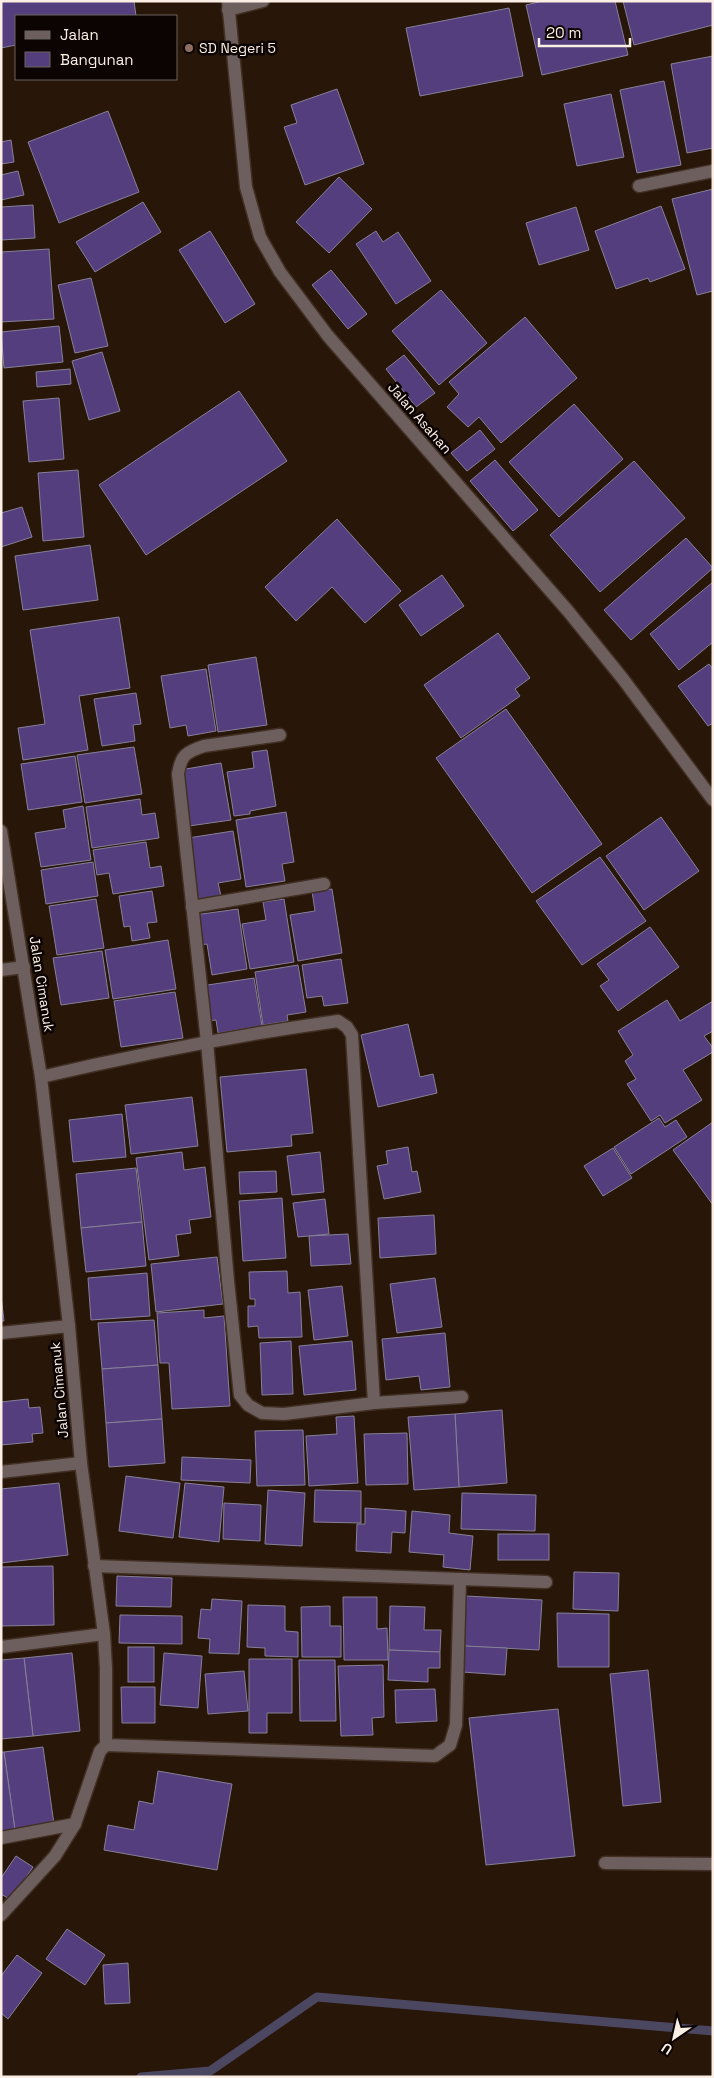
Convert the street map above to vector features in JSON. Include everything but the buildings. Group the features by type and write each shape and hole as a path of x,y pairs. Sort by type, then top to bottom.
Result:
{"street":[{"path":"228,5 263,1"},
{"name":"Jalan Asahan","path":"228,5 246,187 260,237 280,272 328,336 568,611 623,678 713,800"},
{"path":"639,186 713,171"},
{"path":"280,735 204,746 192,750 180,761 178,774 207,1042 240,1395 248,1405 262,1413 284,1414 374,1403 462,1398"},
{"name":"Jalan Cimanuk","path":"1,831 41,1076 69,1326 81,1463 104,1634 106,1668 106,1745 100,1751 75,1824 55,1856 1,1915"},
{"path":"192,907 324,884"},
{"path":"1,970 24,967"},
{"path":"41,1076 262,1032 338,1021 347,1027 352,1035 374,1403"},
{"path":"1,1333 69,1326"},
{"path":"1,1472 81,1463"},
{"path":"94,1566 546,1582"},
{"path":"106,1745 435,1756 450,1745 456,1725 460,1579"},
{"path":"1,1647 104,1634"},
{"path":"1,1838 75,1824"},
{"path":"605,1863 713,1864"}],"waterway":[{"path":"141,2077 210,2071 317,1997 713,2031"}],"place":[{"name":"SD Negeri 5","path":"189,48"}]}
